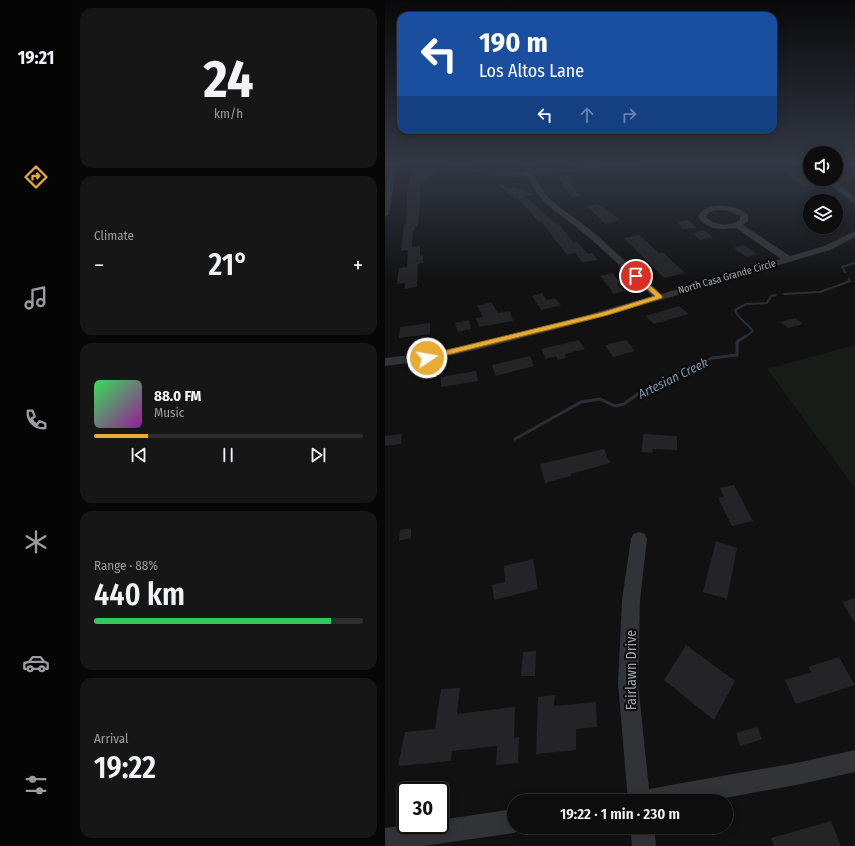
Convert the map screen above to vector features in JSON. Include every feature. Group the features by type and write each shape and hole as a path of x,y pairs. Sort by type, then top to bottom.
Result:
{"street":[{"path":"385,214 387,202"},
{"path":"550,202 589,233 659,297"},
{"path":"737,225 745,221 745,218 744,215 735,210 716,208 705,211 702,214 704,220 715,225 737,225 788,259"},
{"name":"North Casa Grande Circle","path":"385,362 427,358 606,314 827,248 843,241 855,233"},
{"name":"Fairlawn Drive","path":"638,794 628,683 631,600 639,539"},
{"path":"686,794 801,773 855,761"},
{"path":"385,840 507,822"},
{"path":"643,834 644,846"}],"shaded area":[{"path":"855,345 855,488 767,369"}],"building":[{"path":"407,202 420,202 418,227 415,227 415,230 413,230 412,247 420,246 420,256 423,255 423,263 418,264 417,287 405,289 405,283 397,284 399,268 407,267 408,250 401,251 404,224 406,224"},
{"path":"522,202 532,202 556,224 558,223 574,243 577,242 588,254 592,253 598,260 582,262 575,253 567,255 540,220 538,221"},
{"path":"598,204 620,220 605,224 587,206"},
{"path":"689,220 696,228 683,229 677,222"},
{"path":"704,230 713,237 700,240 692,233"},
{"path":"639,235 659,253 663,252 685,273 664,278 624,238"},
{"path":"744,245 757,254 747,257 733,248"},
{"path":"612,273 621,283 617,284 624,291 614,294 600,276"},
{"path":"542,293 546,300 555,298 561,305 541,310 532,296"},
{"path":"491,302 498,313 510,311 513,321 479,327 476,318 483,317 477,306"},
{"path":"679,306 689,314 654,324 645,316"},
{"path":"795,318 803,324 788,328 780,322"},
{"path":"469,320 471,329 458,332 455,323"},
{"path":"430,323 430,334 399,338 400,327"},
{"path":"579,340 585,349 565,354 566,358 558,360 556,356 546,359 541,349"},
{"path":"626,340 635,351 613,357 605,345"},
{"path":"530,356 534,366 496,376 492,365"},
{"path":"476,371 478,381 441,387 441,377"},
{"path":"402,434 401,444 385,446 385,436"},
{"path":"643,434 677,436 677,450 653,449 652,453 642,452"},
{"path":"604,449 610,463 545,483 540,464"},
{"path":"734,485 753,521 732,526 718,498 724,497 720,488"},
{"path":"411,528 411,538 399,541 400,530"},
{"path":"716,541 737,548 727,599 703,592"},
{"path":"533,559 538,589 494,600 492,585 505,582 504,566"},
{"path":"855,598 855,623 842,602"},
{"path":"686,645 735,681 714,720 664,680"},
{"path":"536,651 535,676 521,676 523,652"},
{"path":"839,657 855,685 796,704 785,680 811,672 808,667"},
{"path":"460,688 457,714 515,707 514,738 519,737 518,763 496,765 497,746 452,751 451,761 398,766 405,732 435,729 441,689"},
{"path":"555,695 554,706 596,702 597,727 576,729 576,750 536,754 538,697"},
{"path":"757,727 762,739 740,746 736,733"},
{"path":"831,821 841,846 774,846 771,838"}],"waterway":[{"name":"Artesian Creek","path":"845,272 842,267 855,263"},
{"name":"Artesian Creek","path":"784,294 820,292 850,281 849,279"},
{"name":"Artesian Creek","path":"745,337 753,331 738,316 735,310 746,304 767,303 771,296 776,295"},
{"name":"Artesian Creek","path":"515,439 581,402 600,399 615,406 624,404 646,388 712,358 737,355 737,342 746,336"}],"route":[{"path":"427,358 606,314 659,297 636,276"}]}
